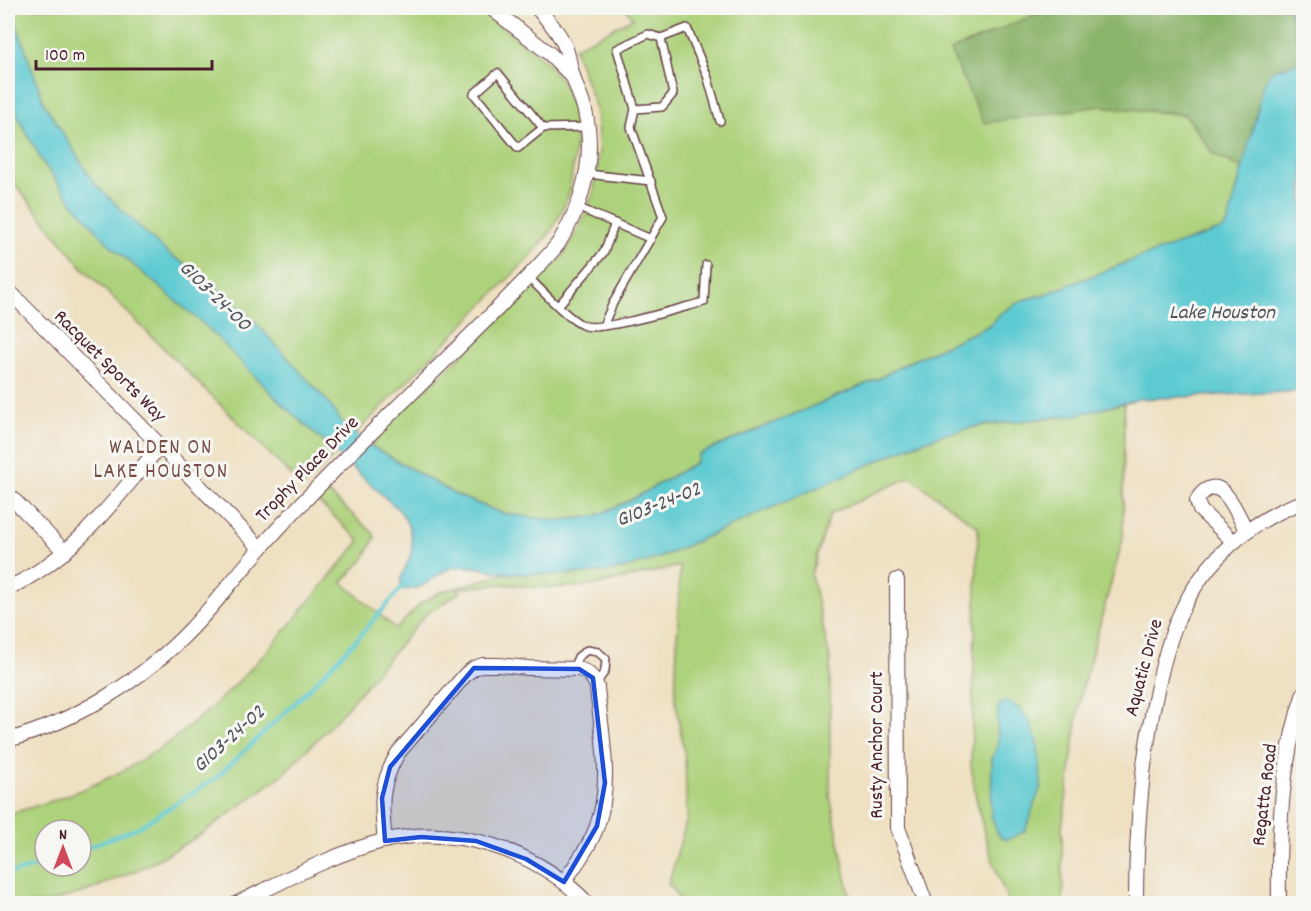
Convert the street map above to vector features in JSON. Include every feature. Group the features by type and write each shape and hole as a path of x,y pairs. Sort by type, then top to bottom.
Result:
{"street":[{"path":"491,8 550,54 573,78"},
{"path":"526,34 541,12"},
{"name":"Trophy Place Drive","path":"8,740 71,715 121,687 191,629 260,548 325,479 443,364 558,244 568,229 587,174 587,127 585,112 565,46 541,12"},
{"name":"Racquet Sports Way","path":"8,291 260,548"},
{"path":"8,588 39,571 65,552 98,520 160,446"},
{"path":"1234,542 1200,510 1197,501 1207,488 1217,488 1224,492 1247,532"},
{"path":"8,494 65,552"},
{"name":"Aquatic Drive","path":"1136,903 1140,790 1151,717 1170,640 1187,602 1212,563 1234,542 1274,513 1304,502"},
{"name":"Rusty Anchor Court","path":"897,580 897,828 926,903"},
{"path":"385,841 382,798 390,767 398,753 466,674 483,665 528,669 573,668 585,671 596,684 605,769 602,807 593,834 564,882"},
{"name":"Regatta Road","path":"1279,903 1278,856 1282,799 1289,748 1304,693"},
{"path":"236,903 340,856 385,841 421,837 476,841 507,850 564,882 588,903"}],"lane":[{"path":"603,326 613,303 663,217 631,127 635,110 617,49 648,34 661,38 687,28 707,75 720,121"},
{"path":"635,110 662,107 673,94 661,38"},
{"path":"543,128 498,73 474,94 518,148 543,128 587,127"},
{"path":"587,174 651,182"},
{"path":"577,207 651,239"},
{"path":"558,306 604,252 615,223"},
{"path":"528,277 558,306 584,326 603,326 704,302 706,265"},
{"path":"573,668 578,657 587,650 598,652 606,659 606,665 605,671 596,684"}],"highlighted area":[{"path":"474,668 579,669 593,678 605,783 597,826 564,882 526,859 476,841 421,837 385,841 382,798 390,767"}],"green space":[{"path":"8,8 478,8 547,62 561,80 571,102 576,142 570,190 550,233 529,258 303,487 83,268 8,176"},
{"path":"625,8 1050,8 984,123 1100,106 1185,115 1213,154 1243,169 1228,223 1223,229 1141,257 1043,295 1023,300 1001,313 988,326 907,363 878,379 699,454 695,463 633,499 596,516 557,521 502,513 456,495 371,446 393,420 530,291 563,256 582,222 594,191 599,153 596,109 574,48 633,18"},
{"path":"1050,8 1289,8 1300,49 1300,60 1293,65 1273,70 1257,108 1256,122 1243,169 1213,154 1185,114 1100,106 984,123 950,51"},
{"path":"1124,403 1123,539 1081,693 1062,828 1063,903 1009,903 996,869 980,817 971,763 978,527 910,477 830,514 811,574 830,659 830,796 851,903 681,903 671,886 668,885 687,819 685,758 675,697 680,566 592,586 548,588 499,584 458,589 460,592 425,615 338,718 282,775 202,834 146,866 88,891 47,903 8,904 8,814 94,785 135,764 173,739 200,718 249,671 360,541 314,498 324,489 373,533 375,538 363,560 342,582 396,629 421,603 438,593 506,573 571,575 661,557 888,455 941,435 983,425 1076,415"}],"water":[{"name":"Lake Houston","path":"8,8 11,8 44,103 94,183 155,242 173,257 198,271 254,321 326,400 342,422 371,446 456,495 502,513 557,521 596,516 633,499 695,463 699,454 878,379 907,363 988,326 1001,313 1023,300 1043,295 1141,257 1223,229 1228,223 1265,81 1273,70 1293,65 1300,60 1300,49 1289,8 1303,8 1303,391 1139,399 1076,415 983,425 941,435 913,445 661,557 621,569 593,573 552,574 510,573 455,567 447,569 417,588 401,589 402,577 412,545 406,521 400,511 281,403 208,328 110,245 72,202 42,161 19,119 8,87"},
{"path":"1007,701 1019,708 1029,720 1036,738 1040,760 1041,786 1025,831 1007,840 998,835 991,815 992,759 998,744 997,715 999,705"}],"waterway":[{"name":"G103-24-02","path":"93,845 139,827 216,778 300,698 358,638 403,586"},
{"name":"G103-24-02","path":"8,874 33,867"}],"district":[{"name":"WALDEN ON LAKE HOUSTON","path":"161,461"}],"water label":[{"name":"G103-24-00","path":"214,297"}]}
